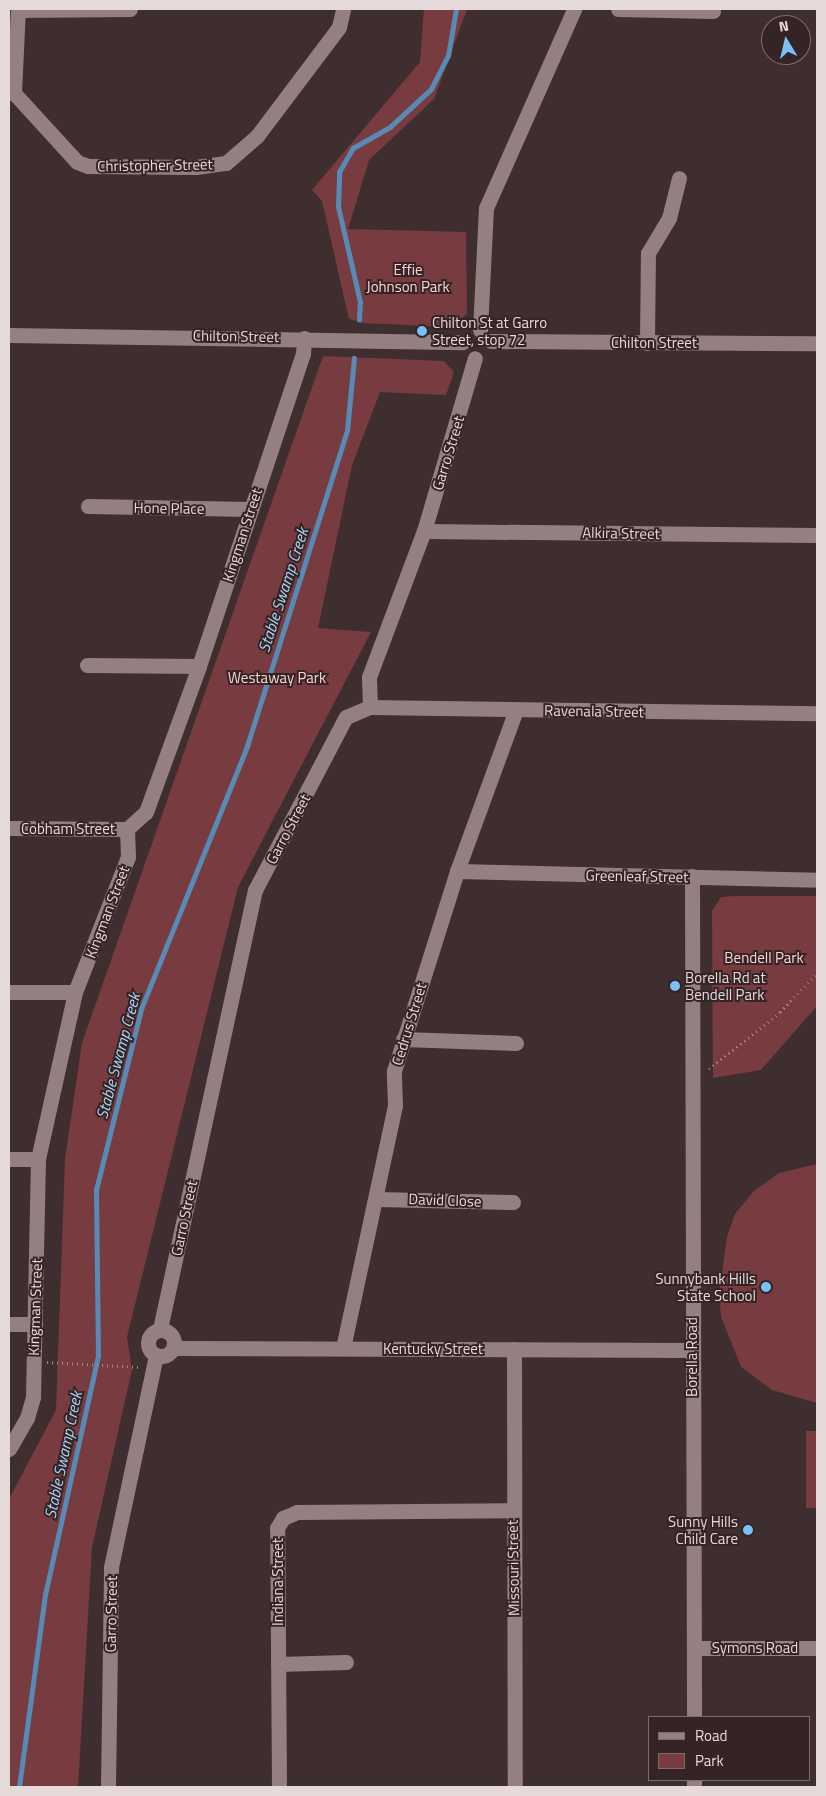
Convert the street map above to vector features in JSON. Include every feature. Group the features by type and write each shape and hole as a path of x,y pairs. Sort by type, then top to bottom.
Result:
{"street":[{"path":"12,93 18,9 130,9"},
{"name":"Christopher Street","path":"12,93 77,162 88,166 196,168 226,163 257,136 339,27 343,9"},
{"path":"480,330 469,332 463,342 466,352 475,358 489,352 491,341 480,330 486,208 574,9"},
{"path":"618,9 713,11"},
{"path":"647,343 648,253 669,218 679,178"},
{"name":"Chilton Street","path":"9,335 304,338 463,342"},
{"name":"Kingman Street","path":"9,1449 27,1418 32,1397 38,1159 75,992 128,857 127,829 146,812 199,666 303,354 304,338"},
{"name":"Chilton Street","path":"491,341 817,343"},
{"name":"Garro Street","path":"160,1329 255,890 346,717 370,707 369,677 424,531 475,358"},
{"name":"Hone Place","path":"88,506 250,510"},
{"name":"Alkira Street","path":"424,531 817,535"},
{"path":"87,665 199,666"},
{"name":"Ravenala Street","path":"370,707 817,713"},
{"name":"Cedrus Street","path":"343,1348 377,1198 395,1106 394,1071 457,871 516,710"},
{"name":"Cobham Street","path":"9,828 127,829"},
{"name":"Greenleaf Street","path":"457,871 817,880"},
{"name":"Borella Road","path":"692,876 694,1716"},
{"path":"9,992 75,992"},
{"path":"403,1039 516,1043"},
{"path":"9,1159 38,1159"},
{"name":"David Close","path":"377,1198 513,1202"},
{"path":"9,1324 35,1324"},
{"path":"160,1329 173,1336 173,1348 166,1355 156,1355 148,1340 160,1329"},
{"name":"Kentucky Street","path":"173,1348 692,1350"},
{"name":"Missouri Street","path":"514,1349 512,1510 516,1787"},
{"name":"Garro Street","path":"108,1787 111,1567 156,1355"},
{"name":"Indiana Street","path":"279,1787 278,1528 283,1518 297,1512 512,1510"},
{"name":"Symons Road","path":"694,1648 817,1648"},
{"path":"278,1664 346,1662"}],"path":[{"path":"709,1069 780,1012 817,973"},
{"path":"33,1362 125,1366"}],"green space":[{"name":"Effie Johnson Park","path":"424,9 467,9 434,99 369,160 348,229 466,232 467,314 449,327 363,323 349,319 322,201 312,190 420,62"},
{"name":"Westaway Park","path":"323,356 444,361 454,372 446,395 380,392 352,465 318,628 371,632 238,887 127,1337 132,1370 92,1547 78,1787 9,1787 9,1499 56,1410 65,1159 82,1043"},
{"name":"Bendell Park","path":"817,896 817,1006 761,1070 713,1078 712,911 721,897"},
{"path":"817,1164 817,1403 772,1390 741,1367 721,1316 719,1293 727,1237 735,1214 754,1191 779,1173"},
{"path":"806,1431 817,1431 817,1508 806,1508"}],"waterway":[{"name":"Stable Swamp Creek","path":"359,320 360,302 338,207 339,172 353,148 390,127 431,89 448,56 456,9"},
{"name":"Stable Swamp Creek","path":"19,1787 45,1595 98,1356 96,1190 141,1009 247,746 347,431 354,358"}],"place":[{"name":"Chilton St at Garro Street, stop 72","path":"422,331"},
{"name":"Borella Rd at Bendell Park","path":"675,986"},
{"name":"Sunnybank Hills State School","path":"766,1287"},
{"name":"Sunny Hills Child Care","path":"748,1530"}]}
